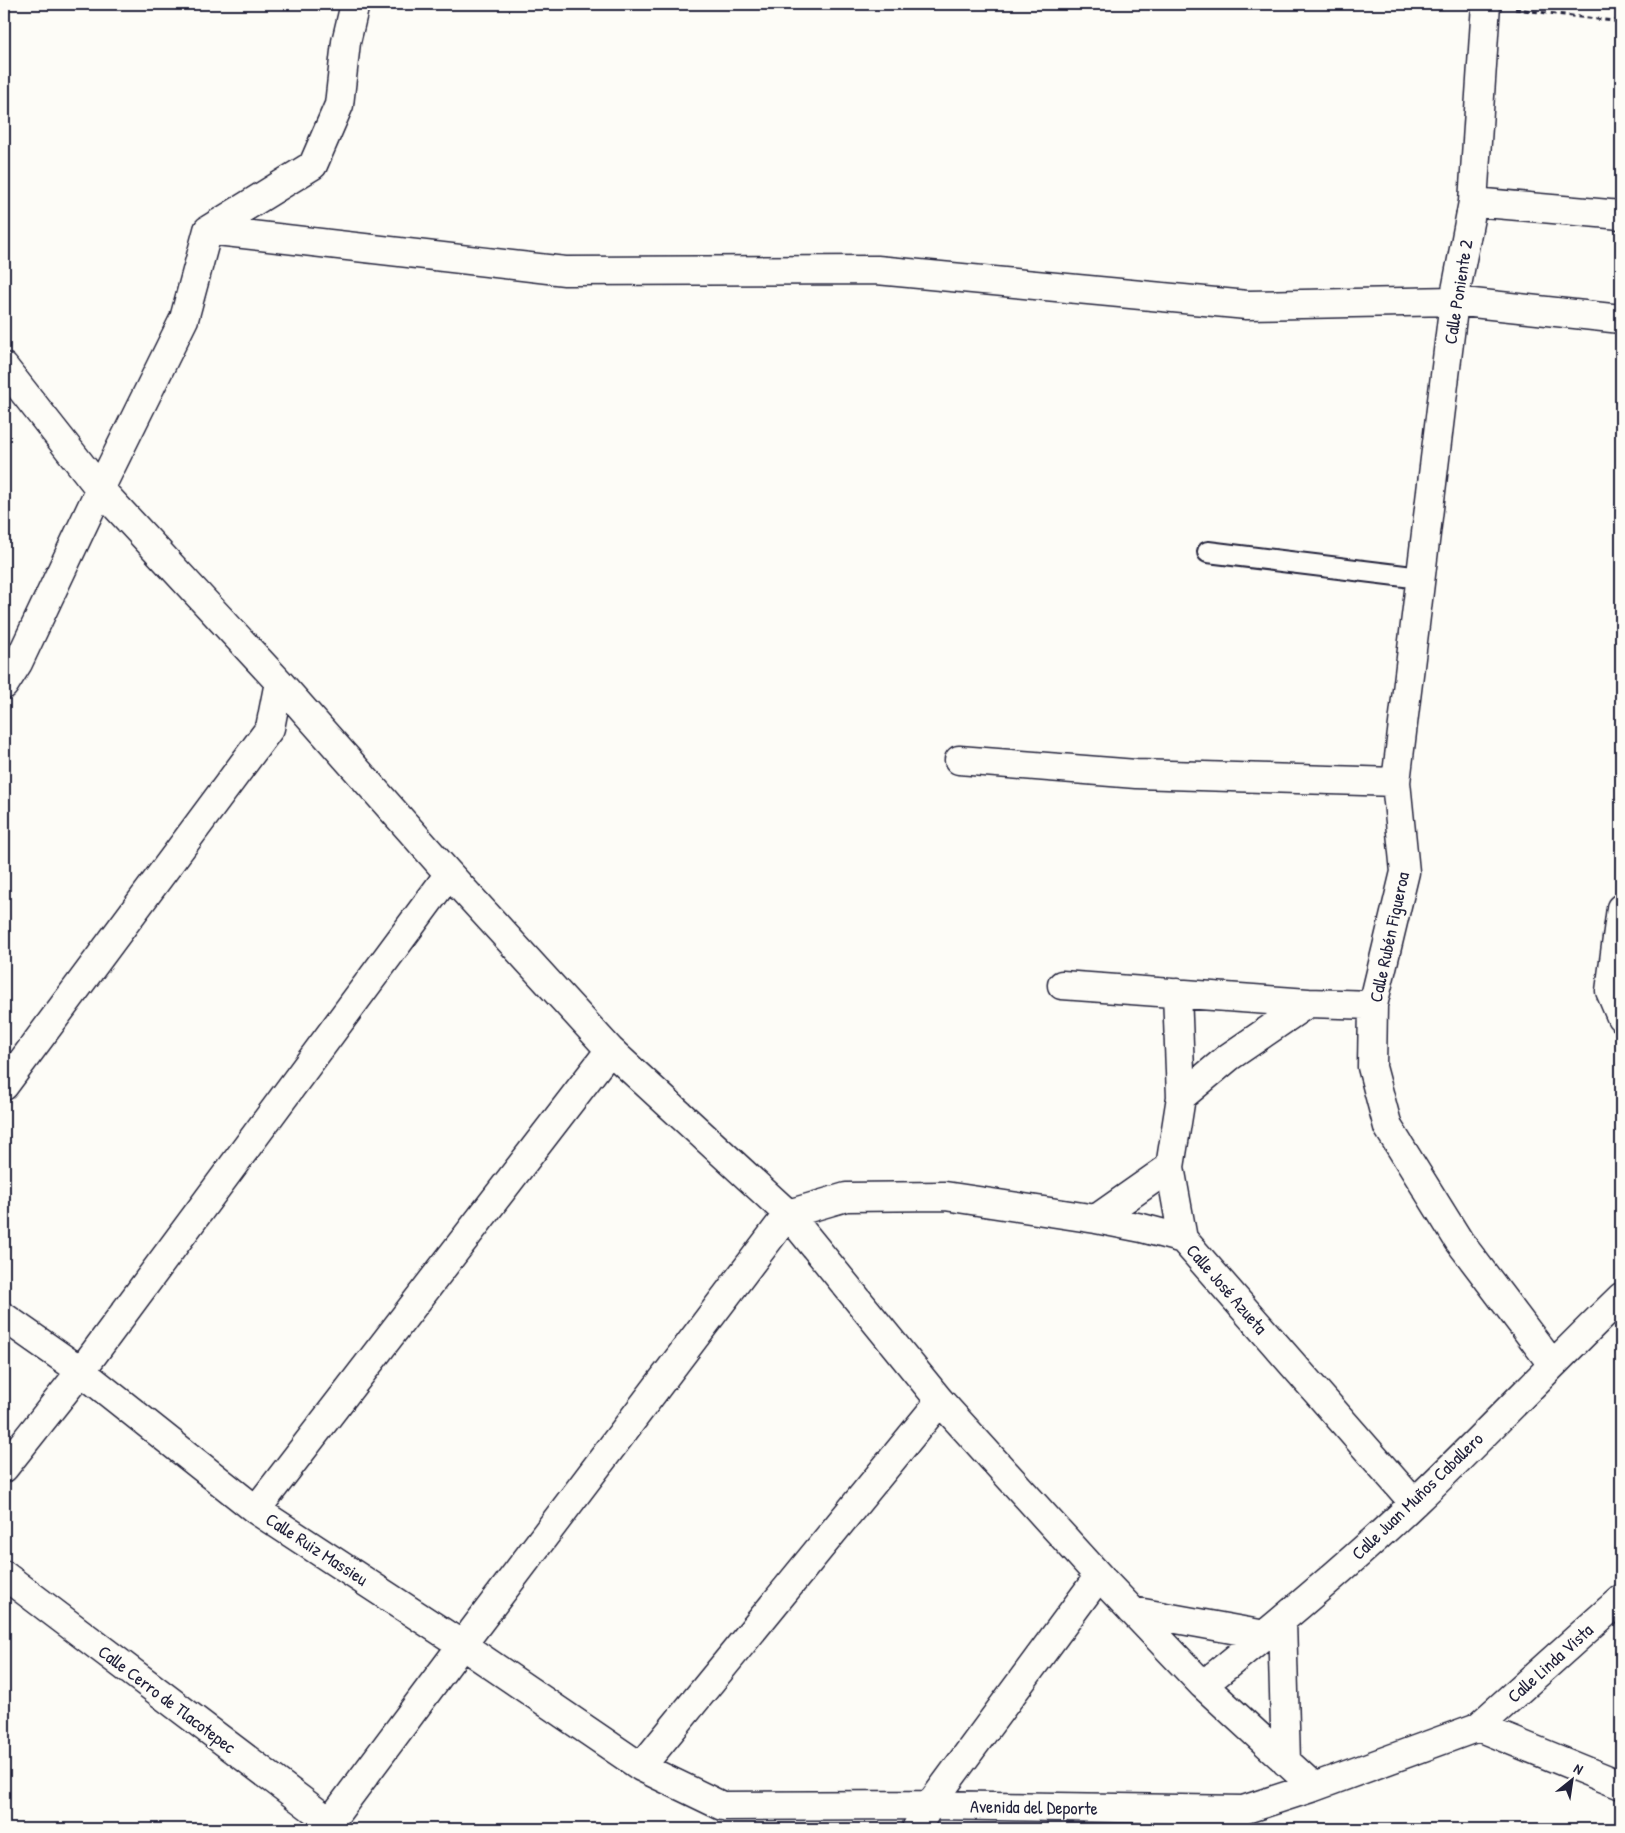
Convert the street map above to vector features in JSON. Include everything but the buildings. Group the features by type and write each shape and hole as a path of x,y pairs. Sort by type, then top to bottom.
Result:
{"street":[{"path":"4,684 18,663 100,489 184,319 208,230 313,166 339,105 346,42 355,4"},
{"name":"Calle Poniente 2","path":"1421,578 1454,301 1473,202 1486,4"},
{"path":"1473,202 1621,215"},
{"path":"208,230 565,271 876,270 1247,304 1454,301 1621,319"},
{"path":"4,368 100,489 279,682 448,874 610,1050 788,1214 940,1401 1132,1612 1203,1685 1314,1787"},
{"name":"Calle Rubén Figueroa","path":"1421,578 1396,782 1405,872 1373,1005 1372,1067 1388,1128 1459,1241 1552,1364"},
{"path":"4,1086 270,728 279,682"},
{"path":"959,760 1136,774 1396,782"},
{"path":"4,1468 81,1371 448,874"},
{"path":"1621,908 1610,991 1621,1017"},
{"path":"1062,985 1308,1003 1373,1005"},
{"name":"Calle José Azueta","path":"1177,993 1181,1097 1170,1167 1183,1239 1414,1503"},
{"path":"1181,1097 1229,1057 1308,1003"},
{"path":"256,1510 610,1050"},
{"path":"1096,1219 1170,1167"},
{"path":"327,1826 788,1214 846,1197 945,1196 1096,1219 1142,1228 1183,1239"},
{"name":"Calle Juan Muños Caballero","path":"1203,1685 1273,1628 1414,1503 1621,1297"},
{"name":"Calle Ruiz Massieu","path":"4,1317 81,1371 256,1510 462,1645 641,1767"},
{"path":"641,1767 940,1401"},
{"name":"Calle Cerro de Tlacotepec","path":"4,1575 327,1826"},
{"path":"916,1829 930,1805 1099,1576"},
{"name":"Calle Linda Vista","path":"1478,1727 1621,1599"},
{"path":"1132,1612 1273,1628 1286,1762"},
{"path":"1478,1727 1621,1786"},
{"name":"Avenida del Deporte","path":"641,1767 722,1806 930,1805 1243,1810 1314,1787 1478,1727"}],"lane":[{"path":"1208,552 1421,578"}],"path":[{"path":"1486,4 1621,22"}]}
